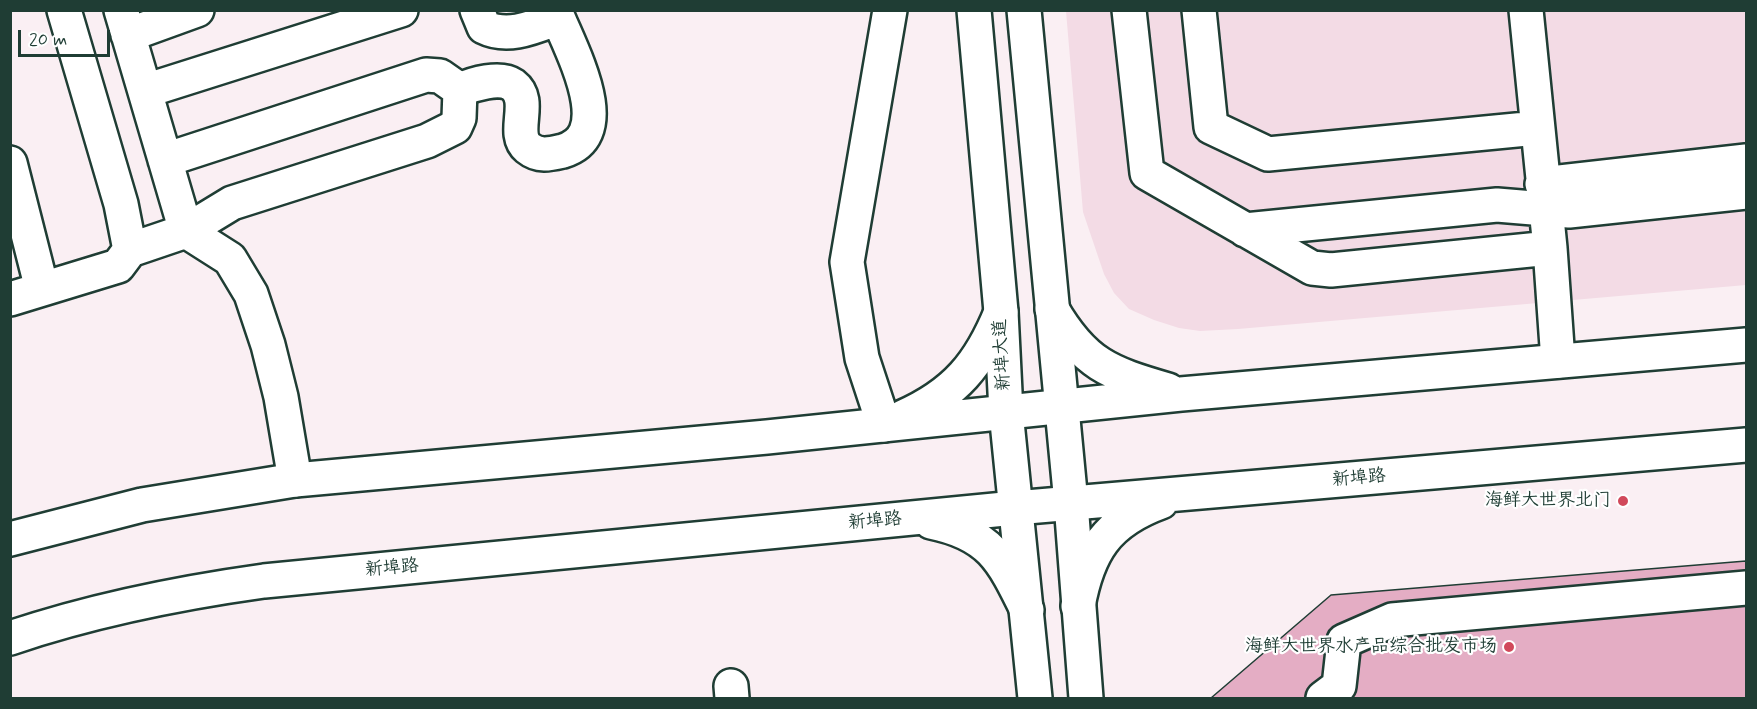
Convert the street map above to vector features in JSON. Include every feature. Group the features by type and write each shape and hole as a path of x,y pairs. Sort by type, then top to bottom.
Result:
{"main road":[{"path":"64,10 121,204 130,250"},
{"path":"197,10 124,23 186,231 230,259 251,294 268,345 281,397 294,480"},
{"path":"145,91 401,10"},
{"path":"460,90 472,84 507,82 515,87 522,96 522,135 526,146 537,154 552,154 570,148 583,138 590,123 590,102 556,14 521,30 495,33 484,27 477,10"},
{"path":"884,425 862,358 848,262 890,10"},
{"name":"新埠大道","path":"974,10 1000,312 1006,412 1035,699"},
{"path":"1024,10 1071,503 1086,699"},
{"path":"1129,10 1147,173 1312,268 1330,270 1550,248"},
{"path":"1199,10 1211,127 1268,154 1537,128"},
{"path":"1526,10 1543,197 1550,248 1558,361"},
{"path":"165,160 426,75 440,76 460,90"},
{"path":"10,299 118,266 130,250 186,231 232,203 427,141 455,127 459,118 460,90"},
{"path":"1245,230 1497,205 1746,161"},
{"path":"10,163 42,290"},
{"path":"1543,197 1569,211 1746,192"},
{"path":"1052,309 1070,340 1101,366 1128,379 1181,394"},
{"path":"884,425 939,399 961,380 990,337 1000,312"},
{"path":"10,539 142,505 294,480 1061,408 1181,394 1746,345"},
{"name":"新埠路","path":"10,638 124,606 193,591 264,581 1015,508 1746,445"},
{"path":"1078,606 1083,578 1092,555 1107,534 1125,518 1182,494"},
{"path":"908,518 954,527 972,534 988,545 1001,558 1027,610"},
{"path":"1323,699 1339,686 1344,641 1392,620 1746,588"}],"shaded area":[{"path":"1066,11 1746,11 1746,285 1238,329 1200,331 1179,328 1154,320 1129,309 1114,293 1104,274 1083,212"}],"building":[{"name":"海鲜大世界水产品综合批发市场","path":"1746,561 1746,698 1211,698 1331,595"}],"place":[{"name":"海鲜大世界北门","path":"1623,501"},
{"name":"海鲜大世界水产品综合批发市场","path":"1509,647"}]}
